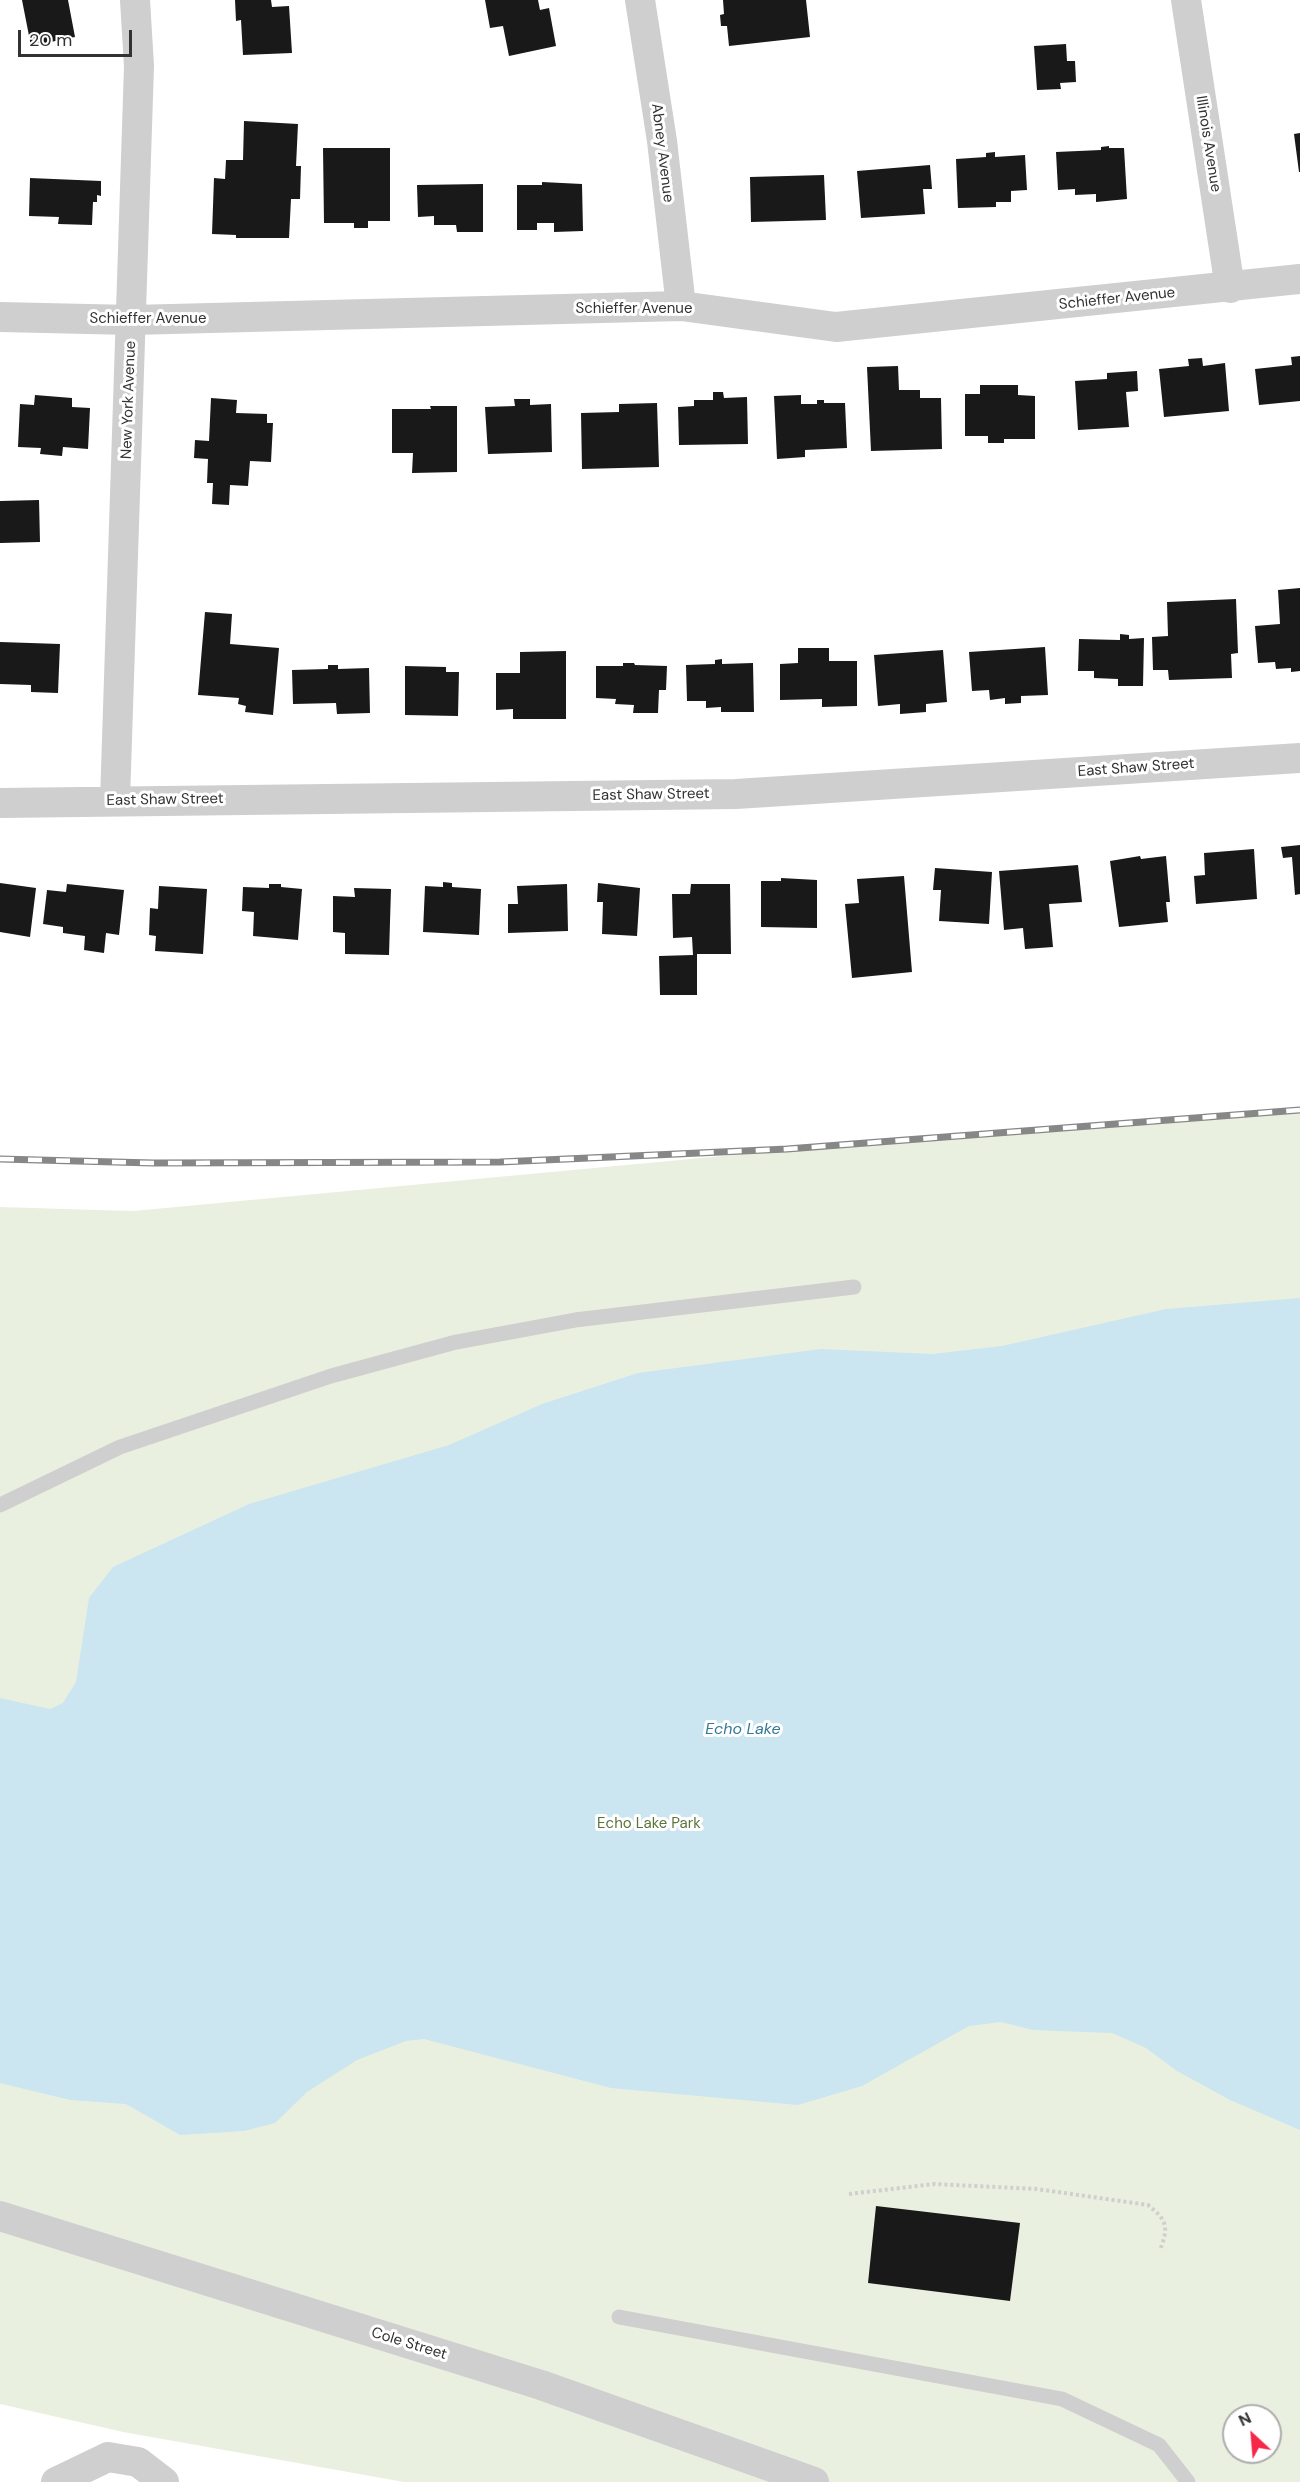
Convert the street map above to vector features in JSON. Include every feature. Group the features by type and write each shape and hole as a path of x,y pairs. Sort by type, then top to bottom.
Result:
{"street":[{"name":"New York Avenue","path":"115,800 139,66 135,0"},
{"name":"Abney Avenue","path":"640,0 662,141 681,306"},
{"name":"Illinois Avenue","path":"1186,0 1230,288"},
{"name":"Schieffer Avenue","path":"0,318 132,320 681,306 836,327 1300,279"},
{"name":"East Shaw Street","path":"0,803 736,794 1300,758"},
{"name":"Cole Street","path":"0,2216 541,2385 813,2482"},
{"path":"56,2482 108,2457 138,2462 164,2482"}],"lane":[{"path":"0,1504 120,1447 331,1376 456,1342 575,1320 854,1287"},
{"path":"619,2317 1062,2400 1159,2445 1188,2482"}],"path":[{"path":"849,2194 934,2184 1037,2189 1148,2205 1162,2216 1167,2232 1160,2250"}],"green space":[{"name":"Echo Lake Park","path":"1300,1109 1300,2482 404,2482 123,2432 0,2404 0,1207 133,1211 862,1143"}],"water":[{"name":"Echo Lake","path":"1300,1298 1300,2130 1230,2100 1177,2071 1146,2048 1112,2033 1033,2030 1001,2022 969,2026 862,2086 798,2105 611,2088 424,2039 406,2041 357,2060 307,2092 275,2123 244,2131 180,2135 126,2104 70,2100 0,2083 0,1698 50,1709 63,1703 76,1682 89,1598 113,1567 249,1504 449,1445 542,1404 638,1373 821,1349 932,1354 1002,1346 1166,1309"}],"building":[{"path":"22,0 68,0 75,37 31,46"},
{"path":"235,0 271,0 272,7 289,6 292,53 243,55 241,20 236,21"},
{"path":"485,0 538,0 540,10 549,8 556,46 509,56 503,26 490,28"},
{"path":"723,0 806,0 810,37 729,46 727,26 721,26 720,15 724,14"},
{"path":"1066,44 1067,61 1075,61 1076,82 1060,83 1061,89 1037,90 1034,46"},
{"path":"244,121 298,124 296,166 301,166 300,199 291,199 289,238 236,238 236,235 212,234 214,178 225,179 226,160 243,160"},
{"path":"1300,133 1300,172 1299,172 1294,134"},
{"path":"1109,146 1109,148 1124,148 1127,199 1096,202 1096,194 1075,195 1075,189 1058,190 1056,152 1101,150 1101,147"},
{"path":"323,148 390,148 390,221 368,221 368,228 354,228 354,223 324,223"},
{"path":"995,152 995,157 1025,155 1027,190 1011,191 1011,202 996,202 996,207 958,208 956,159 986,157 986,153"},
{"path":"930,165 932,189 923,189 925,214 861,218 857,171"},
{"path":"824,175 826,220 751,222 750,177"},
{"path":"30,178 101,181 101,196 97,195 97,202 93,202 92,225 58,224 59,217 29,216"},
{"path":"542,182 582,184 583,231 554,232 554,223 537,223 537,230 517,230 517,185 542,185"},
{"path":"483,184 483,232 457,232 456,225 434,225 434,216 418,217 417,185"},
{"path":"1300,356 1300,401 1259,405 1255,369 1292,365 1291,357"},
{"path":"1202,358 1203,366 1225,363 1229,411 1164,417 1159,369 1189,366 1188,359"},
{"path":"898,366 899,390 920,390 920,398 941,398 942,449 871,451 867,367"},
{"path":"1137,371 1138,391 1126,392 1129,427 1078,430 1075,381 1107,379 1107,373"},
{"path":"980,385 1018,385 1018,395 1035,396 1035,439 1004,439 1004,443 988,443 988,436 965,436 965,394 980,394"},
{"path":"713,392 723,392 724,398 747,397 748,444 679,445 678,407 694,406 694,400 713,400"},
{"path":"35,395 72,398 72,407 90,408 88,449 63,447 62,456 40,454 41,448 18,447 20,404 34,405"},
{"path":"801,395 801,404 817,404 817,400 824,400 824,403 845,403 847,448 805,450 805,457 777,459 774,396"},
{"path":"211,398 237,400 236,413 267,414 267,423 273,423 271,462 250,461 248,486 230,485 229,505 212,504 213,483 207,483 208,459 194,458 195,440 209,441"},
{"path":"514,399 530,399 530,405 551,404 552,452 488,454 485,407 515,406"},
{"path":"657,403 659,467 582,469 581,413 619,412 619,404"},
{"path":"430,406 457,406 457,472 412,473 413,453 392,453 392,409 431,409"},
{"path":"39,500 40,542 0,543 0,501"},
{"path":"1300,588 1300,671 1291,672 1291,668 1276,669 1275,662 1258,663 1255,626 1280,624 1278,590"},
{"path":"1236,599 1238,653 1231,654 1232,678 1169,680 1168,670 1153,670 1152,637 1168,636 1167,602"},
{"path":"205,612 232,614 230,644 279,648 273,715 245,712 246,706 238,704 239,698 198,695"},
{"path":"1120,634 1129,635 1129,639 1144,638 1143,686 1118,686 1118,679 1094,678 1094,671 1078,671 1079,639 1120,640"},
{"path":"0,642 60,644 58,693 31,692 31,685 0,684"},
{"path":"1045,647 1048,695 1021,696 1021,703 1005,704 1005,698 990,700 989,690 972,691 969,652"},
{"path":"798,648 829,648 829,661 857,661 857,706 822,707 822,699 780,700 780,664 798,663"},
{"path":"943,650 947,702 926,704 926,712 900,714 900,704 878,706 874,655"},
{"path":"566,651 566,719 513,719 513,709 496,710 496,673 520,673 520,652"},
{"path":"722,659 722,664 753,663 754,712 721,712 721,707 706,708 706,701 687,701 686,665 715,664 715,660"},
{"path":"623,663 667,666 666,690 659,690 658,713 633,713 634,705 615,704 616,699 596,698 596,666 623,666"},
{"path":"328,665 338,665 338,669 369,668 370,713 337,714 336,703 293,704 292,670 328,669"},
{"path":"405,666 446,667 446,672 459,672 458,716 405,715"},
{"path":"1300,845 1300,894 1295,895 1292,857 1283,858 1281,847"},
{"path":"1254,849 1257,899 1196,904 1194,876 1205,875 1204,853"},
{"path":"1140,856 1141,859 1166,856 1170,902 1166,902 1168,922 1119,927 1110,861"},
{"path":"1078,865 1082,902 1049,904 1053,947 1025,949 1023,928 1004,930 999,871"},
{"path":"935,868 992,872 989,924 939,921 941,890 933,890"},
{"path":"904,876 912,972 852,978 845,904 859,903 857,879"},
{"path":"781,878 817,880 817,928 761,927 761,881 781,881"},
{"path":"443,882 452,883 452,887 481,889 479,935 423,932 425,886 443,887"},
{"path":"0,883 36,888 30,937 0,932"},
{"path":"598,883 640,888 637,936 602,934 603,902 597,902"},
{"path":"67,884 124,890 119,935 106,933 104,953 84,950 85,936 63,933 63,927 43,924 47,890 66,892"},
{"path":"269,884 302,889 298,940 253,936 254,912 242,911 243,887 269,888"},
{"path":"567,884 568,931 508,933 508,904 518,904 517,886"},
{"path":"691,884 730,884 731,954 697,954 697,995 660,995 659,956 693,955 692,937 673,938 672,894 690,894"},
{"path":"159,886 207,889 203,954 155,951 156,936 149,935 150,908 158,909"},
{"path":"354,888 391,889 389,955 345,954 345,933 333,932 333,896 355,897"},
{"path":"876,2206 1020,2223 1010,2301 868,2283"}],"railway":[{"path":"0,1159 153,1163 500,1162 787,1149 1300,1110"}]}
